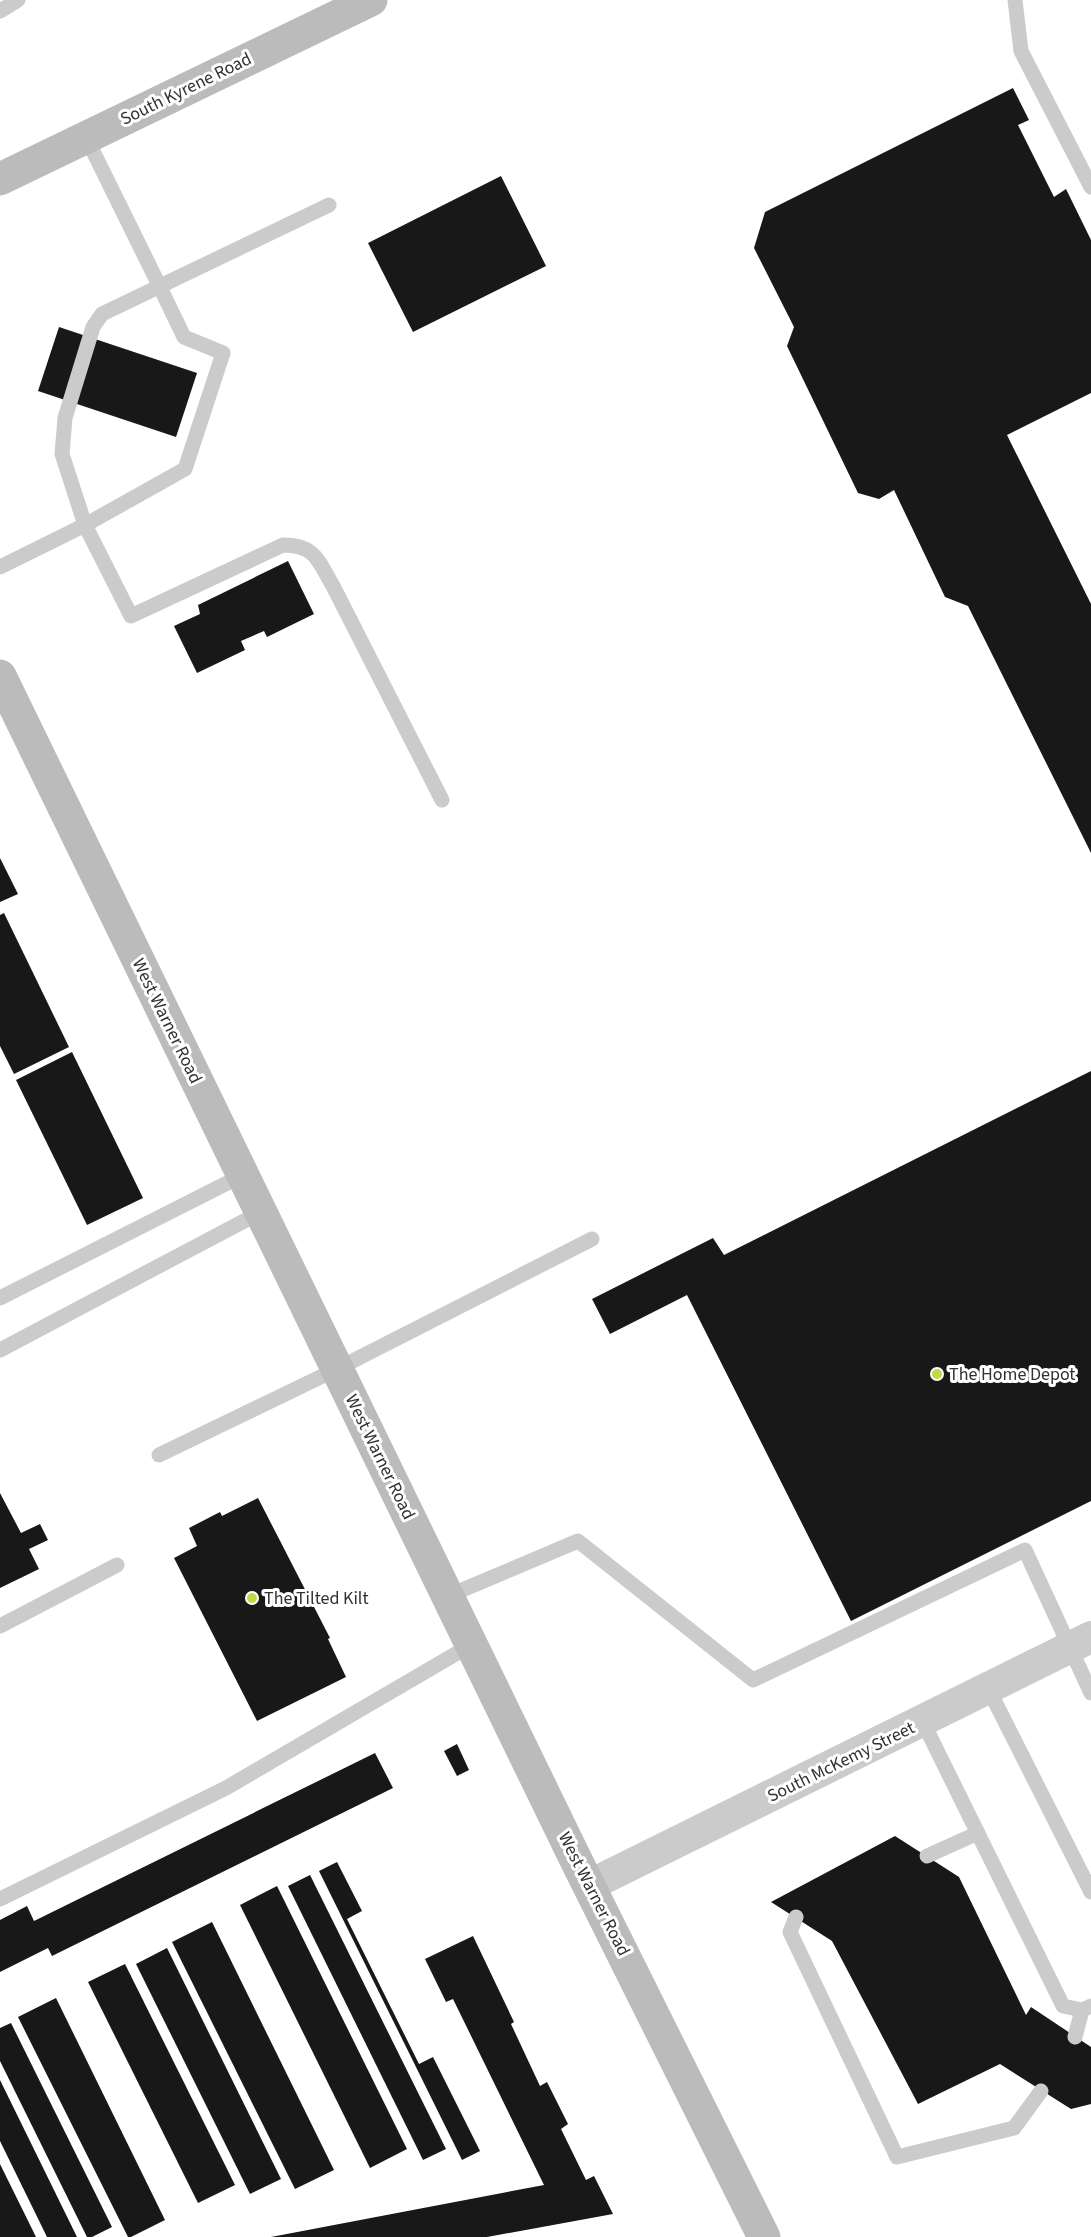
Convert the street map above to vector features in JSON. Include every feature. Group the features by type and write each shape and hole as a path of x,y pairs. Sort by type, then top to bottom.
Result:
{"main road":[{"name":"South Kyrene Road","path":"0,179 371,0"},
{"name":"West Warner Road","path":"0,676 576,1860 764,2237"}],"street":[{"name":"South McKemy Street","path":"590,1885 1081,1642"}],"lane":[{"path":"0,11 18,0"},
{"path":"1015,0 1021,51 1091,187"},
{"path":"0,567 85,525 185,469 224,353 184,337 86,137"},
{"path":"329,205 102,314 93,327 64,418 62,454 85,525 131,616 283,545 300,545 315,555 442,800"},
{"path":"0,1298 243,1175"},
{"path":"0,1350 261,1212"},
{"path":"159,1455 337,1369 592,1239"},
{"path":"448,1596 578,1541 753,1680 1025,1550 1081,1642 1091,1693"},
{"path":"0,1626 117,1565"},
{"path":"0,1899 226,1788 471,1645"},
{"path":"988,1688 1091,1892"},
{"path":"923,1722 1063,2006 1086,2008 1075,2037"},
{"path":"927,1856 978,1833"},
{"path":"796,1917 790,1932 897,2157 1014,2128 1041,2091"}],"building":[{"path":"1013,88 1029,120 1018,125 1054,197 1066,189 1091,240 1091,393 1007,435 1091,604 1091,853 968,606 945,597 894,490 879,499 858,493 787,346 794,327 754,248 765,212"},
{"path":"501,176 546,266 413,332 368,243"},
{"path":"59,327 197,373 176,437 38,391"},
{"path":"288,561 314,614 267,637 264,631 241,641 245,650 197,673 174,626 200,614 198,605"},
{"path":"0,858 18,894 0,902"},
{"path":"4,913 69,1047 14,1074 0,1046 0,915"},
{"path":"72,1052 143,1198 87,1225 16,1080"},
{"name":"The Home Depot","path":"1091,1071 1091,1501 851,1621 687,1295 610,1334 592,1299 713,1238 724,1255"},
{"path":"0,1493 21,1533 40,1524 48,1540 29,1549 39,1569 0,1588"},
{"name":"The Tilted Kilt","path":"258,1498 330,1638 328,1639 346,1677 257,1721 174,1558 197,1546 189,1528 220,1512 222,1516"},
{"path":"457,1744 469,1770 457,1776 444,1751"},
{"path":"375,1753 393,1788 52,1956 48,1948 0,1972 0,1920 27,1906 34,1921"},
{"path":"895,1836 959,1877 1026,2015 1031,2007 1091,2047 1091,2104 1071,2109 1000,2064 918,2104 832,1941 771,1902"},
{"path":"337,1862 362,1911 347,1919 419,2064 433,2057 480,2151 462,2160 319,1871"},
{"path":"310,1875 446,2149 423,2160 288,1886"},
{"path":"277,1886 407,2149 370,2168 240,1905"},
{"path":"212,1922 334,2170 295,2189 172,1942"},
{"path":"473,1936 514,2022 511,2024 540,2086 547,2082 568,2124 561,2129 586,2180 594,2176 613,2214 487,2237 271,2237 544,2185 453,1999 446,2002 425,1959"},
{"path":"167,1948 281,2179 250,2194 136,1964"},
{"path":"125,1964 235,2185 198,2203 88,1982"},
{"path":"56,1998 165,2220 131,2237 128,2237 18,2017"},
{"path":"11,2023 112,2227 92,2237 87,2237 0,2061 0,2028"},
{"path":"0,2080 77,2237 47,2237 0,2141"},
{"path":"0,2164 36,2237 0,2237"}],"place":[{"name":"The Home Depot","path":"937,1374"},
{"name":"The Tilted Kilt","path":"252,1598"}]}
